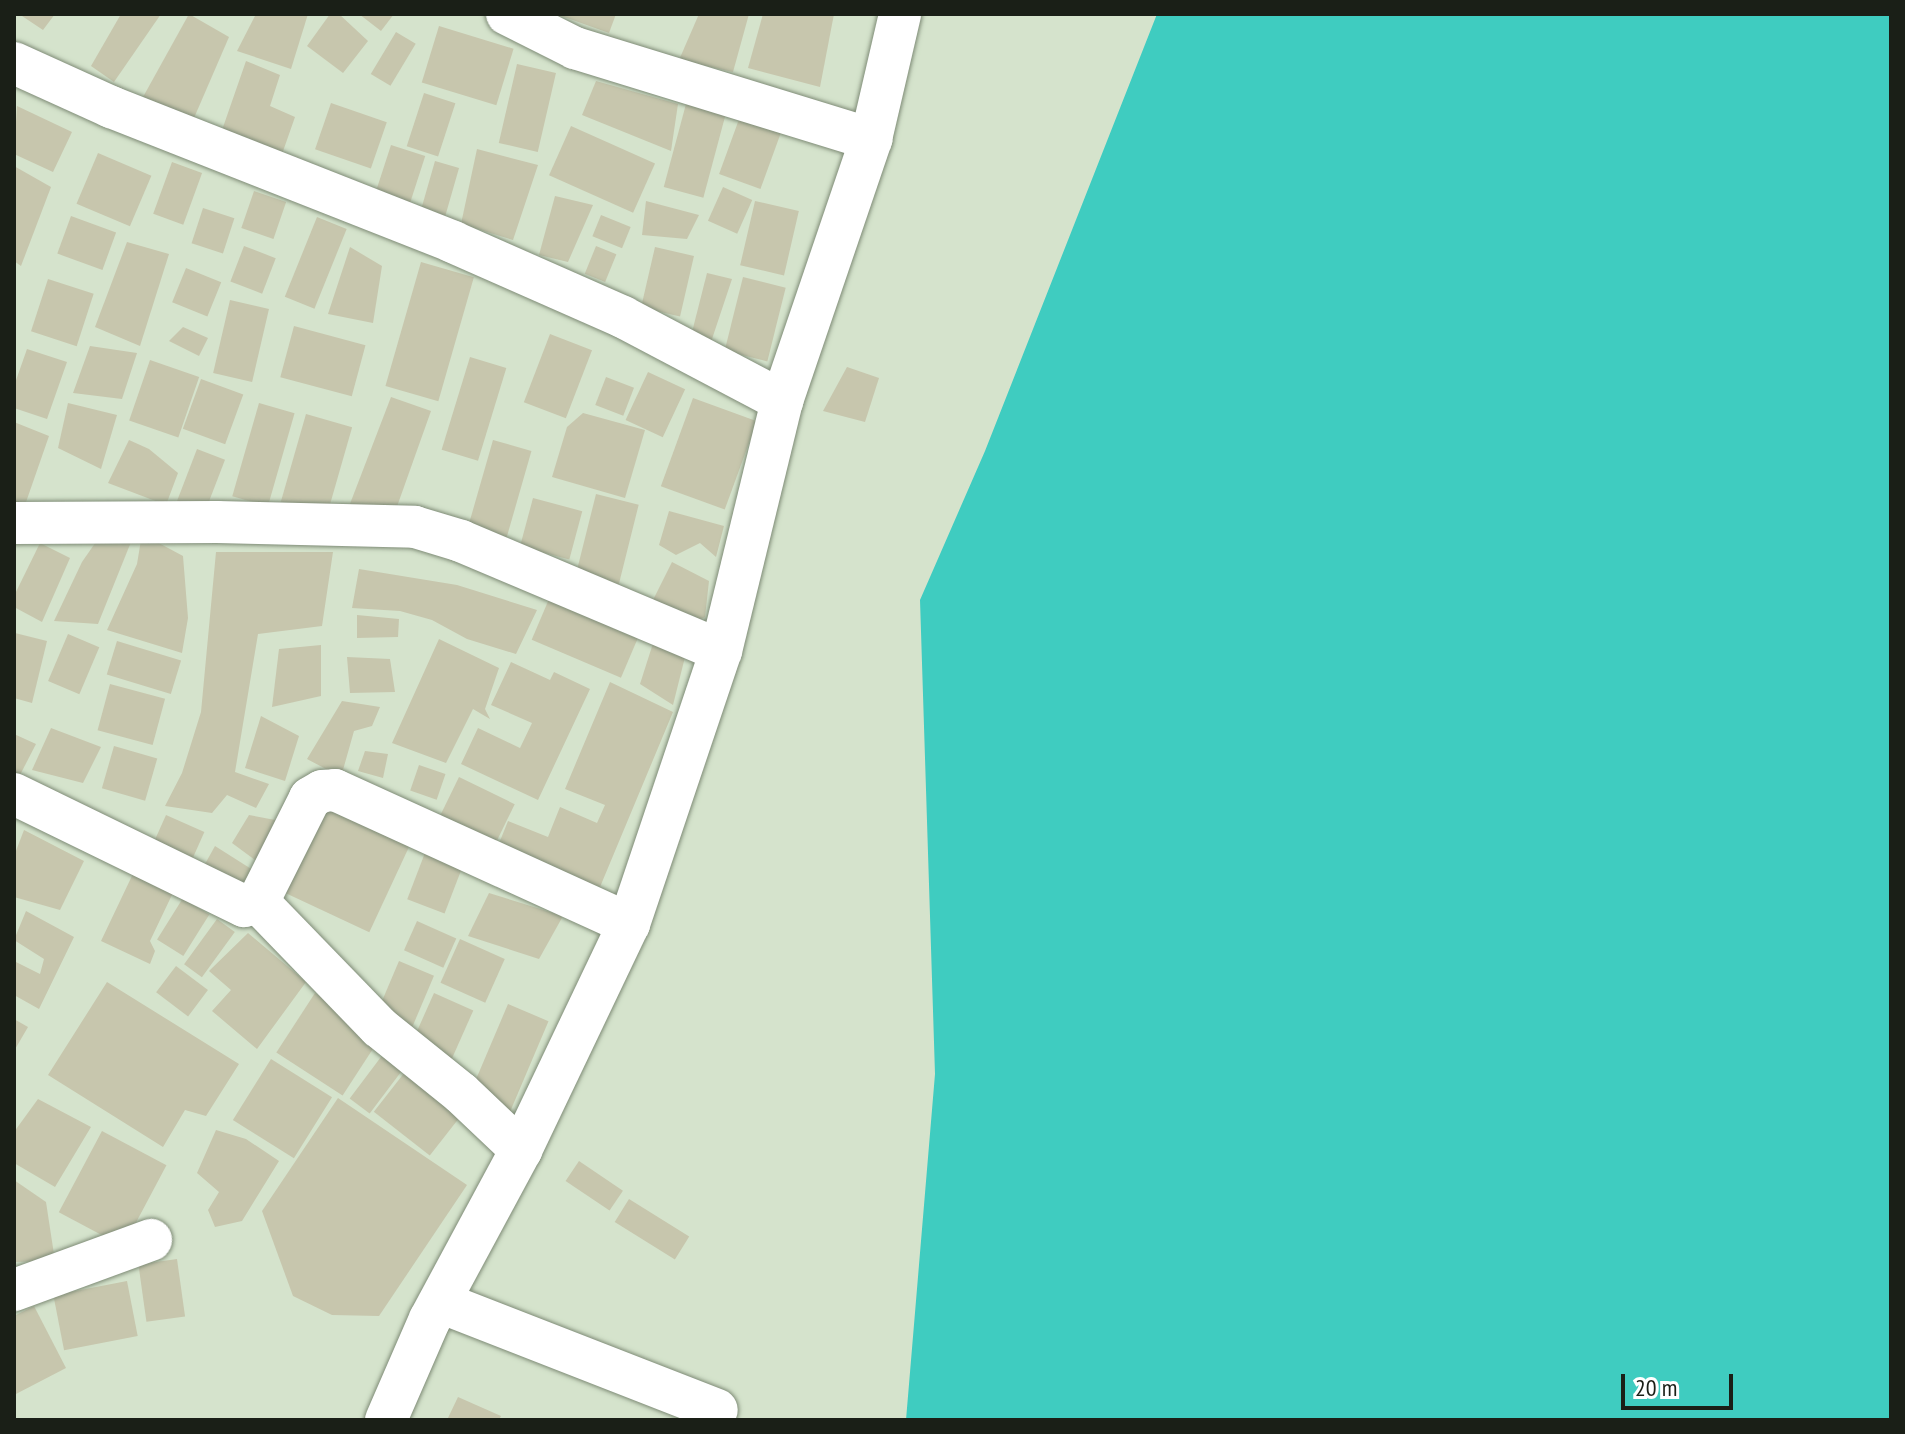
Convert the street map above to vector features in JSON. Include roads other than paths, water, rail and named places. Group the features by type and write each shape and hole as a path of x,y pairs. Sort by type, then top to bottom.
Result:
{"street":[{"path":"507,14 575,48 871,139"},
{"path":"386,1420 440,1302 521,1150 629,924 721,651 782,401 871,139 900,14"},
{"path":"14,63 111,107 453,242 623,317 782,401"},
{"path":"14,523 217,522 415,527 461,541 721,651"},
{"path":"14,794 244,906 258,902 310,798 322,791 335,790 629,924"},
{"path":"258,902 379,1027 461,1093 521,1150"},
{"path":"14,1290 151,1240"},
{"path":"440,1302 717,1410"}],"water":[{"path":"1157,14 1891,14 1891,1420 906,1420 935,1074 920,600 985,451"}]}
